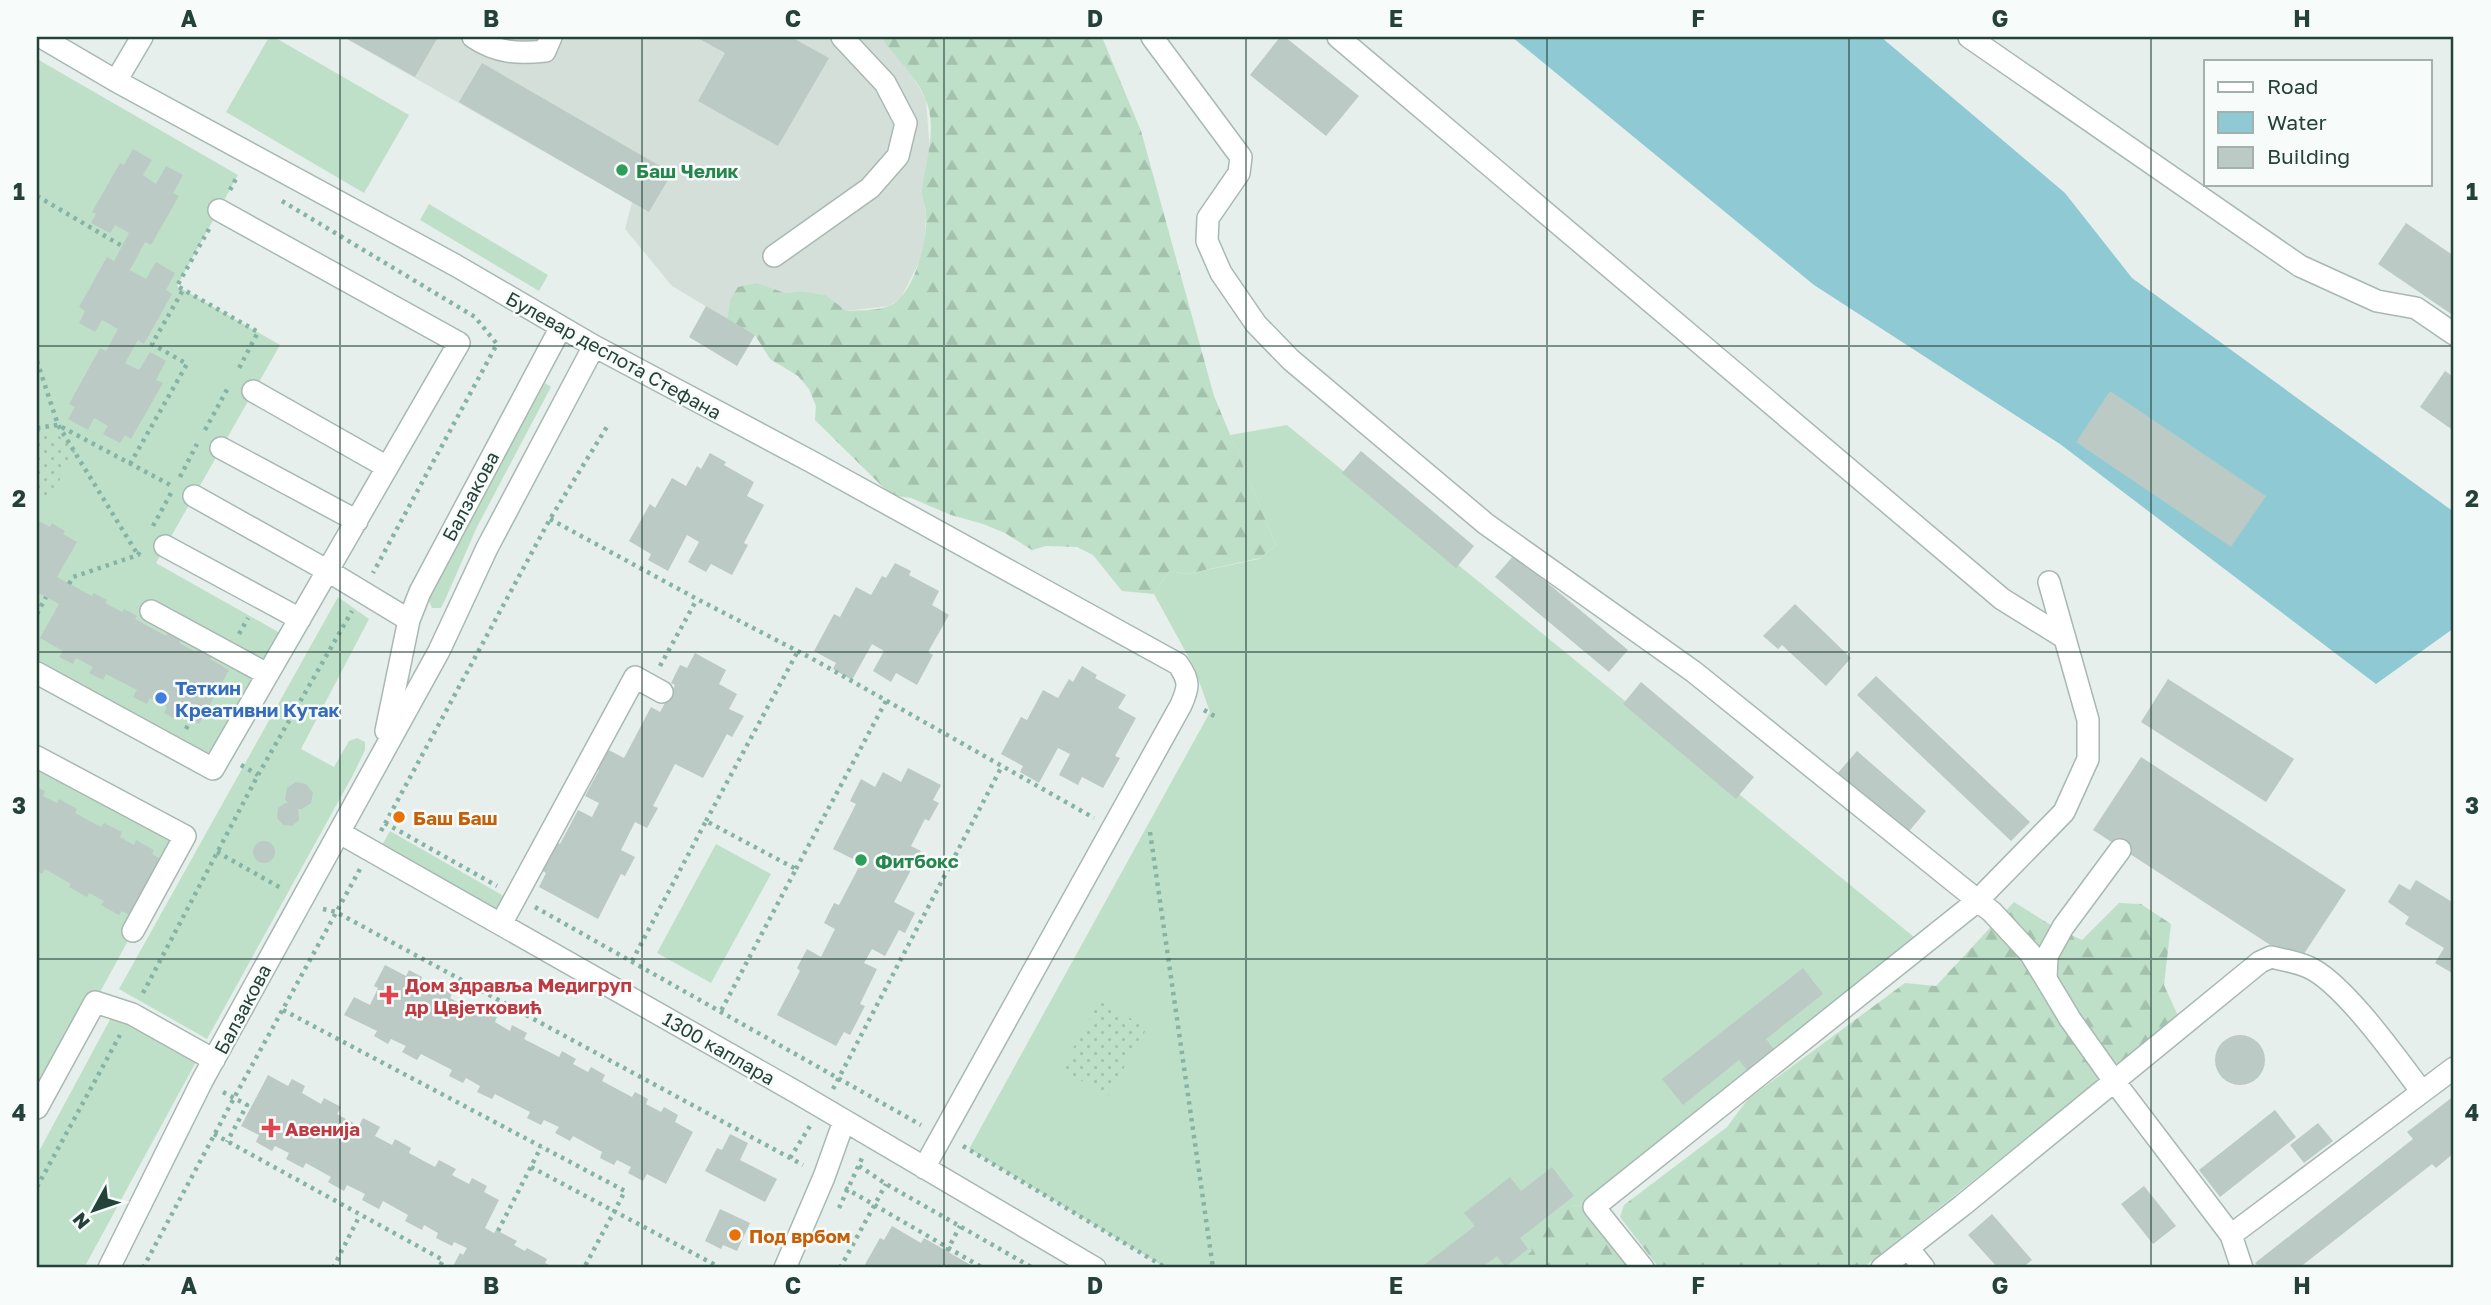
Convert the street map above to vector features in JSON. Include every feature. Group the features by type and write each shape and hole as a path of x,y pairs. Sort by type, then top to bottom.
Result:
{"street":[{"name":"Булевар деспота Стефана","path":"41,37 116,81 455,265 594,346 812,462 1178,664 1185,674 1188,687 1181,705 1113,829"},
{"path":"116,81 142,37"},
{"path":"473,37 496,50 520,54 545,51 551,37"},
{"path":"774,256 870,188 898,156 906,123 885,83 842,37"},
{"path":"1152,37 1241,158 1239,173 1208,218 1207,241 1221,273 1256,324 1291,360 1486,524 1694,672 1976,902 1992,912 2030,953 2070,1019 2114,1081 2231,1235 2242,1268"},
{"path":"1338,37 2001,599 2065,638"},
{"path":"1969,37 2300,266 2376,301 2416,308 2454,334"},
{"path":"37,673 213,769 459,343 219,210"},
{"name":"Балзакова","path":"381,754 410,620 425,580 561,327"},
{"name":"Балзакова","path":"109,1268 214,1060 439,651 487,548 594,346"},
{"path":"253,391 387,467"},
{"path":"221,449 357,522"},
{"path":"194,496 410,620"},
{"path":"153,541 300,619"},
{"path":"1643,1268 1594,1207 1976,902 2064,812 2088,759 2088,720 2049,582"},
{"path":"151,611 267,674"},
{"path":"501,924 635,677 662,692"},
{"path":"37,757 185,836 133,931"},
{"path":"924,1168 1113,829"},
{"name":"1300 каплара","path":"340,833 822,1107 1095,1268"},
{"path":"2046,979 2047,957 2063,927 2120,850"},
{"path":"1882,1268 2260,962 2272,957 2311,968 2333,985 2355,1008 2422,1092"},
{"path":"37,1108 95,1002 132,1014 214,1060"},
{"path":"2231,1235 2454,1068"},
{"path":"785,1268 824,1177 844,1121"},
{"path":"1908,1248 1924,1268"}],"path":[{"path":"69,584 73,577 138,555 153,541 174,488 258,332 177,286 238,175"},
{"path":"38,199 121,246"},
{"path":"130,464 187,364 152,344 183,290"},
{"path":"37,428 58,425 174,488"},
{"path":"550,519 798,651 1113,829"},
{"path":"37,614 46,597"},
{"path":"632,961 798,651"},
{"path":"721,1011 886,701"},
{"path":"790,1158 839,1080 1002,766"},
{"path":"706,821 796,869"},
{"path":"385,823 839,1080 969,1149 1166,1268"},
{"path":"1150,832 1213,1268"},
{"path":"217,852 301,899 336,912 790,1158 983,1268"},
{"path":"283,1010 625,1191 584,1268"},
{"path":"214,1135 443,1260 439,1268"},
{"path":"498,1231 541,1147"},
{"path":"859,1166 1033,1268"},
{"path":"531,1167 721,1268"},
{"path":"841,1268 886,1184"},
{"path":"333,1268 360,1215"},
{"path":"948,1250 960,1226"}],"shaded area":[{"path":"343,37 881,37 912,75 926,100 930,152 922,193 926,215 924,252 901,298 889,306 846,311 826,295 801,291 785,293 758,283 730,300 727,319 672,286 625,229 632,202"}],"green space":[{"path":"269,37 274,37 409,115 364,193 226,112"},
{"path":"881,37 1102,37 1141,131 1214,396 1276,545 1260,558 1187,574 1169,571 1154,594 1122,591 1093,555 1077,547 1046,546 1032,550 1005,533 983,524 951,515 911,498 891,495 815,420 816,406 809,389 798,376 770,359 755,335 727,319 730,300 738,287 758,283 785,293 801,291 826,295 846,311 889,306 906,291 918,266 925,238 926,215 922,189 930,144 931,120 921,89"},
{"path":"37,59 238,175 177,286 280,345 156,563 289,638 212,770 37,674"},
{"path":"429,204 548,275 539,291 420,220"},
{"path":"545,383 551,387 477,527 441,608 432,608 428,599"},
{"path":"37,424 78,446 49,500 37,493"},
{"path":"1287,425 1914,937 1592,1194 1584,1206 1572,1205 1535,1249 1512,1268 1495,1265 1492,1268 1166,1268 969,1149 1210,712 1194,667 1154,594 1169,571 1187,574 1259,559 1276,545 1230,435"},
{"path":"338,597 369,619 301,749 334,767 349,741 357,738 365,742 365,750 207,1039 119,989"},
{"path":"37,757 185,836 37,1108"},
{"path":"390,831 509,899 502,913 382,845"},
{"path":"716,844 771,874 711,983 657,953"},
{"path":"2014,902 2049,924 2082,940 2119,903 2141,904 2171,924 2164,985 2179,1018 1863,1268 1659,1268 1620,1217 1624,1205 1727,1127 1748,1099 1905,983 1936,986"},
{"path":"1100,1001 1147,1028 1108,1096 1061,1069"},
{"path":"113,1014 197,1060 84,1268 37,1268 37,1155"},
{"path":"1572,1205 1584,1206 1634,1268 1511,1268 1532,1251 1530,1239"}],"water":[{"path":"1512,37 1881,37 2065,193 2132,278 2454,512 2454,628 2376,684 2060,444 1814,285"}],"building":[{"path":"344,37 438,37 415,77"},
{"path":"696,37 791,37 829,58 778,146 698,101 725,53"},
{"path":"1280,37 1285,37 1359,96 1326,136 1250,75"},
{"path":"482,63 672,173 649,212 459,102"},
{"path":"133,149 152,160 143,175 156,184 166,166 183,175 173,193 179,196 151,245 145,242 130,270 146,279 156,262 175,273 166,290 172,294 144,344 138,340 125,363 139,370 150,352 166,361 156,380 163,383 131,439 125,435 120,443 103,434 108,426 94,418 88,430 68,419 75,407 69,404 100,348 106,351 118,329 102,320 95,332 79,323 85,311 79,307 107,257 114,261 129,233 115,225 110,233 91,223 96,214 92,212 120,163 124,165"},
{"path":"2406,223 2454,256 2454,316 2378,264"},
{"path":"706,306 755,335 737,366 689,337"},
{"path":"2445,371 2454,377 2454,431 2420,407"},
{"path":"2110,391 2266,496 2231,547 2076,442"},
{"path":"1361,451 1474,546 1456,568 1342,473"},
{"path":"710,453 726,462 724,465 754,482 747,496 764,505 744,543 748,545 732,575 711,564 706,572 688,562 699,542 687,535 668,571 648,560 651,554 629,541 650,504 655,508 672,478 686,486 697,466 701,469"},
{"path":"37,520 50,527 52,523 65,531 63,534 77,542 57,577 92,596 94,593 107,600 105,603 122,612 124,609 137,616 135,619 166,636 168,632 182,640 179,643 196,652 198,648 229,670 199,724 180,714 177,720 164,713 167,707 150,698 147,704 133,697 137,690 106,674 103,680 89,673 93,667 76,658 73,664 59,657 63,651 40,638 59,604 37,592"},
{"path":"1514,555 1628,650 1609,672 1495,577"},
{"path":"895,563 911,571 909,575 939,591 932,605 949,615 928,652 933,655 917,685 896,673 891,682 873,671 884,651 872,644 852,680 833,669 836,663 814,651 834,614 840,617 856,587 871,595 882,576 886,578"},
{"path":"1795,604 1851,658 1826,686 1782,645 1778,649 1763,636"},
{"path":"695,653 726,670 719,684 737,694 729,709 744,716 732,737 727,734 703,778 675,764 653,806 658,808 647,828 635,822 621,850 635,857 625,876 621,874 598,919 539,887 546,873 541,870 555,841 560,844 578,810 592,817 599,803 585,796 599,770 593,767 603,747 624,758 651,707 660,712 675,685 671,683 680,665 687,668"},
{"path":"1082,666 1097,675 1095,678 1126,695 1118,708 1136,718 1115,756 1120,758 1103,788 1082,777 1078,785 1059,775 1070,754 1058,748 1039,783 1020,772 1023,766 1001,754 1021,717 1027,720 1043,690 1058,698 1069,679 1073,682"},
{"path":"1876,676 2030,822 2011,841 1857,695"},
{"path":"2168,679 2294,759 2266,802 2141,722"},
{"path":"1641,682 1754,777 1736,799 1623,704"},
{"path":"1857,751 1926,811 1905,836 1836,775"},
{"path":"2141,757 2346,890 2298,963 2093,830"},
{"path":"908,768 941,785 933,800 939,803 929,821 925,819 911,846 921,851 894,902 915,913 905,933 899,930 885,956 872,949 864,963 877,969 860,1004 865,1006 850,1035 844,1032 836,1046 777,1015 800,971 797,968 807,949 821,957 835,929 824,923 834,903 839,905 861,863 833,849 856,804 850,801 861,779 875,787 883,772 901,782"},
{"path":"296,782 306,784 313,793 311,803 298,809 299,820 292,826 283,825 277,818 278,808 288,803 285,799 287,788"},
{"path":"37,787 45,791 43,796 57,803 59,799 77,809 75,813 101,827 104,823 122,832 120,837 134,845 136,840 154,850 152,854 166,862 135,918 122,911 119,915 101,905 104,901 89,893 87,897 45,869 42,874 37,871"},
{"path":"264,841 272,844 275,852 272,860 264,863 256,860 253,852 256,844"},
{"path":"2416,880 2454,903 2454,974 2435,963 2444,948 2405,924 2409,917 2388,902 2399,884 2410,890"},
{"path":"385,965 406,976 409,970 422,977 420,983 435,991 438,986 452,994 450,998 481,1015 484,1010 497,1017 495,1022 510,1031 512,1025 527,1033 524,1039 559,1057 562,1051 576,1059 573,1064 588,1072 591,1067 605,1075 602,1081 632,1097 635,1092 648,1099 646,1104 661,1112 664,1107 678,1115 675,1122 693,1132 666,1184 647,1174 643,1181 628,1173 631,1167 617,1160 614,1165 600,1158 602,1152 573,1136 570,1141 555,1133 559,1127 544,1120 541,1125 527,1118 530,1112 495,1094 492,1099 477,1092 480,1086 466,1078 463,1083 449,1076 452,1070 421,1054 417,1060 402,1052 406,1046 391,1039 388,1044 374,1036 377,1031 344,1015 354,997 370,1005 378,988 374,986"},
{"path":"1803,968 1823,994 1766,1039 1774,1049 1747,1070 1739,1060 1683,1105 1662,1079"},
{"path":"2240,1035 2257,1043 2265,1060 2257,1077 2240,1085 2223,1077 2215,1060 2223,1043"},
{"path":"268,1075 288,1086 292,1079 305,1086 302,1093 321,1104 324,1098 341,1107 337,1114 359,1126 363,1118 380,1127 375,1136 392,1145 395,1139 411,1148 409,1153 435,1167 439,1160 456,1169 452,1175 469,1184 472,1178 487,1186 484,1192 499,1200 485,1228 494,1233 496,1230 517,1241 514,1245 525,1251 527,1248 547,1259 545,1263 556,1268 452,1268 460,1253 463,1255 467,1248 454,1242 452,1246 436,1238 438,1233 424,1225 422,1230 405,1221 408,1215 383,1201 379,1209 362,1200 365,1194 347,1185 344,1191 328,1182 331,1177 306,1163 303,1168 286,1159 289,1153 275,1146 272,1151 256,1142 259,1135 241,1126"},
{"path":"2454,1096 2454,1153 2436,1168 2432,1164 2299,1268 2260,1268 2255,1263 2413,1139 2407,1132"},
{"path":"2275,1110 2296,1137 2220,1197 2199,1170"},
{"path":"2318,1123 2333,1141 2304,1163 2290,1145"},
{"path":"730,1134 748,1143 740,1160 777,1179 765,1202 705,1171 717,1148 722,1150"},
{"path":"1552,1167 1574,1196 1520,1238 1528,1249 1505,1267 1497,1256 1481,1268 1420,1268 1475,1226 1464,1213 1510,1177 1521,1191"},
{"path":"2144,1186 2176,1226 2153,1244 2121,1204"},
{"path":"720,1209 750,1223 737,1251 723,1245 721,1249 705,1241"},
{"path":"1992,1214 2032,1260 2022,1268 1998,1268 1968,1235"},
{"path":"892,1226 921,1243 924,1238 976,1268 863,1268 880,1238 884,1240"}],"place":[{"name":"Баш Челик","path":"622,170"},
{"name":"Теткин Креативни Кутак","path":"161,698"},
{"name":"Баш Баш","path":"399,817"},
{"name":"Фитбокс","path":"861,860"},
{"name":"Дом здравља Медигруп др Цвјетковић","path":"389,995"},
{"name":"Авенија","path":"271,1128"},
{"name":"Под врбом","path":"735,1235"}]}
